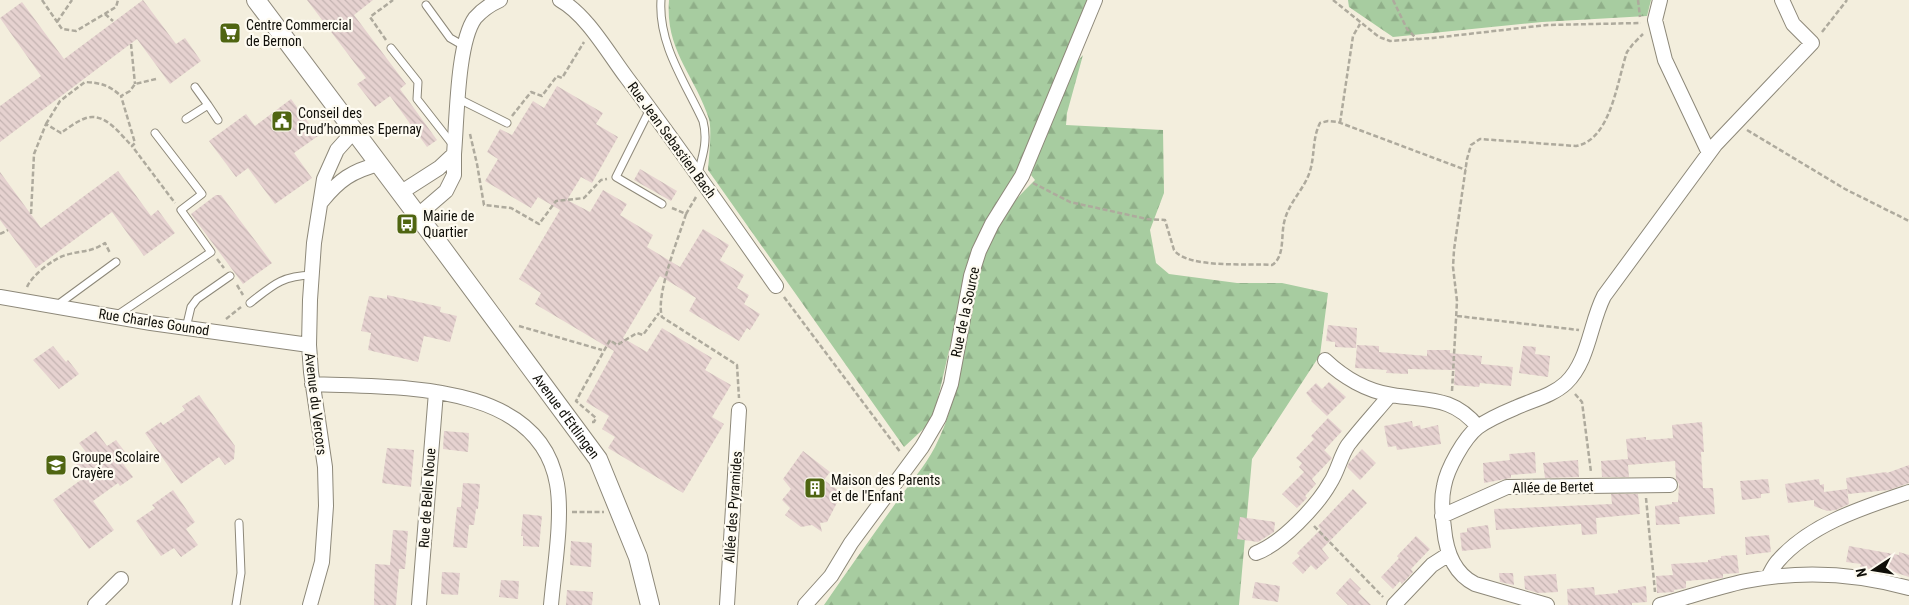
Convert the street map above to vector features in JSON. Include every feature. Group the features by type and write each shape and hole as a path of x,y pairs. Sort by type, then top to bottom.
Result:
{"street":[{"name":"Avenue d'Ettlingen","path":"256,0 598,459 638,557 650,605"},
{"path":"475,18 476,0"},
{"path":"417,216 446,191 454,175 454,150 464,46 468,31 475,18 489,6 500,0"},
{"name":"Rue Jean Sebastien Bach","path":"560,0 577,13 591,30 701,178 776,286"},
{"name":"Rue de la Source","path":"805,605 831,576 851,543 922,447 939,418 951,384 971,276 979,251 992,224 1022,176 1095,0"},
{"path":"1660,0 1656,26 1666,60 1709,153"},
{"path":"1547,605 1485,588 1468,580 1459,572 1449,554 1442,516 1444,485 1462,447 1478,427 1508,411 1556,391 1574,374 1598,307 1604,296 1709,153 1812,43 1793,24 1782,0"},
{"name":"Avenue du Vercors","path":"310,605 322,562 326,506 324,467 312,384 309,345 317,220 322,202 324,179 330,162 354,130"},
{"path":"400,193 439,168 454,150"},
{"name":"Avenue du Vercors","path":"322,202 334,186 346,176 379,164"},
{"name":"Rue Charles Gounod","path":"0,297 186,328 309,345"},
{"path":"1325,360 1348,378 1390,395 1440,401 1452,405 1470,418 1478,427"},
{"path":"312,384 436,392 489,405 508,413 526,427 545,451 554,474 558,498 551,605"},
{"name":"Rue de Belle Noue","path":"419,605 436,392"},
{"path":"1256,553 1267,549 1277,542 1304,516 1331,483 1348,445 1390,395"},
{"name":"Allée des Pyramides","path":"727,605 739,410"},
{"name":"Allée de Bertet","path":"1442,516 1507,488 1670,485"},
{"path":"1768,577 1777,561 1808,535 1830,523 1909,492"},
{"path":"1389,602 1449,554"},
{"path":"1658,600 1768,577 1799,574 1864,578 1909,588"},
{"path":"95,605 121,579"}],"lane":[{"path":"661,0 660,17 666,45 706,131 701,178"},
{"path":"426,5 450,38 464,46"},
{"path":"391,48 418,82 417,99 454,150"},
{"path":"195,87 218,120"},
{"path":"458,99 507,123"},
{"path":"186,119 208,105"},
{"path":"650,109 616,177 662,204"},
{"path":"116,317 211,252 181,210 202,194 155,133"},
{"path":"56,306 116,262"},
{"path":"250,304 279,281 294,275 312,275"},
{"path":"186,328 191,307 197,299 230,276"},
{"path":"236,605 241,573 239,523"}],"path":[{"path":"42,0 62,29 76,31 116,7 118,0"},
{"path":"57,22 72,0"},
{"path":"391,48 370,17 393,0"},
{"path":"1333,0 1360,24 1379,37 1390,41 1547,25 1641,23 1656,26"},
{"path":"1393,0 1404,23 1418,39"},
{"path":"1638,0 1641,23"},
{"path":"1812,43 1833,20 1847,0"},
{"path":"105,14 113,22"},
{"path":"1340,123 1352,36 1360,24"},
{"path":"1452,405 1457,316 1457,294 1453,267 1454,250 1467,159 1471,145 1480,139 1576,146 1591,140 1602,128 1627,52 1644,34 1656,26"},
{"path":"507,123 531,92 542,96 557,76 562,78 591,30"},
{"path":"121,96 130,91 135,84 131,44"},
{"path":"135,84 156,80"},
{"path":"31,214 34,154 46,124 60,101 85,82 111,87 121,96 135,143 132,146"},
{"path":"46,124 61,133 86,118 100,118 114,127 132,146 181,210"},
{"path":"1022,176 1070,202 1147,219 1165,220 1176,254 1187,259 1212,263 1272,265 1277,261 1281,253 1285,218 1310,173 1316,131 1320,123 1328,121 1340,123 1466,170"},
{"path":"1737,123 1845,189 1909,221"},
{"path":"468,126 484,205 511,208 539,224 556,201 584,198 601,180 616,177"},
{"path":"701,178 686,214 664,284 660,310 662,316 737,365 739,410"},
{"path":"662,204 686,214"},
{"path":"0,234 8,230"},
{"path":"22,300 29,281 35,274 64,255 94,250 104,243 116,262"},
{"path":"776,286 910,464"},
{"path":"224,333 226,318 244,304 250,304"},
{"path":"567,419 594,422 596,418 576,401 610,340 617,345 637,333 643,335 659,313"},
{"path":"1457,316 1588,338"},
{"path":"493,318 602,350"},
{"path":"1566,383 1582,402 1593,486"},
{"path":"1645,486 1658,600"},
{"path":"567,512 602,512"},
{"path":"1304,516 1389,602"}],"green space":[{"path":"669,0 1091,0 1026,159 973,246 933,420 904,447 708,170 709,119 676,48 669,18"},
{"path":"1348,0 1651,0 1647,16 1542,22 1393,37 1349,7"},
{"path":"1083,55 1067,113 1066,125 1163,130 1164,193 1150,230 1156,263 1169,274 1237,283 1282,283 1328,293 1320,355 1252,459 1239,605 824,605 935,447 954,395 969,312 982,259 993,233 1002,218 1035,180 1031,175 1050,120 1076,63"}],"building":[{"path":"143,0 176,44 185,38 201,61 170,84 137,39 0,142 0,106 41,76 0,18 22,2 64,59"},
{"path":"307,0 373,0 354,15 406,84 400,89 437,140 427,147 390,96 375,107 357,84 366,78"},
{"path":"557,86 603,113 596,124 618,137 592,183 581,177 567,200 590,212 603,190 627,204 620,215 653,235 647,247 680,267 703,229 729,245 720,260 744,275 737,288 749,295 744,304 760,314 750,330 747,328 739,341 689,311 696,298 660,276 623,338 647,352 662,328 712,358 705,370 731,385 712,417 724,424 683,493 608,448 615,437 602,429 609,416 586,402 614,351 535,304 541,293 519,279 560,210 538,197 531,208 485,181 498,159 487,152 500,129 512,135 533,101 544,108"},
{"path":"291,99 318,136 294,153 312,178 275,204 248,168 236,177 209,141 246,114 255,126"},
{"path":"640,169 677,191 671,201 634,180"},
{"path":"118,171 151,216 158,210 175,233 144,256 112,212 36,268 0,220 0,172 41,228"},
{"path":"216,195 221,195 272,263 243,284 191,214"},
{"path":"387,295 441,307 440,312 457,316 450,342 424,336 418,362 368,350 371,333 361,331 369,296 387,299"},
{"path":"1328,325 1357,328 1356,348 1335,347 1335,342 1326,341"},
{"path":"1357,345 1379,346 1379,352 1427,356 1427,350 1450,350 1450,353 1482,356 1481,364 1513,367 1511,386 1480,383 1479,387 1454,385 1455,370 1408,369 1408,374 1386,373 1387,370 1355,368"},
{"path":"53,346 79,374 59,389 33,360"},
{"path":"1523,346 1536,347 1535,354 1550,356 1548,377 1519,373"},
{"path":"1329,382 1346,397 1327,416 1311,401 1306,393 1316,383 1322,389"},
{"path":"199,395 235,446 234,459 225,465 219,457 181,484 145,433 161,422 163,425 185,410 182,406"},
{"path":"1328,418 1342,431 1324,450 1332,458 1312,479 1316,484 1305,496 1307,498 1297,508 1282,494 1304,472 1299,467 1302,463 1296,458 1314,439 1311,436"},
{"path":"1412,421 1413,427 1420,425 1421,429 1438,425 1441,444 1397,450 1396,446 1388,447 1384,426"},
{"path":"1702,422 1704,452 1701,452 1703,488 1713,488 1715,514 1679,517 1680,524 1656,525 1655,506 1678,502 1679,484 1676,479 1675,461 1628,465 1629,477 1602,477 1601,461 1628,459 1626,439 1646,437 1646,440 1673,438 1672,425"},
{"path":"96,431 107,446 116,440 128,456 121,461 133,477 120,486 118,483 93,501 114,530 89,549 53,500 85,477 74,461 86,452 79,443"},
{"path":"444,431 469,433 468,452 443,449"},
{"path":"387,448 414,450 411,487 382,483"},
{"path":"1362,449 1376,463 1360,480 1347,467"},
{"name":"Maison des Parents et de l'Enfant","path":"803,451 830,472 824,480 842,493 827,522 820,523 822,532 812,525 801,527 785,515 790,508 782,500 791,489 783,479"},
{"path":"1535,452 1536,473 1511,475 1511,478 1484,483 1483,463 1510,460 1509,454"},
{"path":"1578,460 1579,477 1545,478 1543,463"},
{"path":"1909,465 1909,483 1889,490 1848,494 1846,478 1887,473"},
{"path":"1768,479 1770,493 1761,494 1761,498 1742,500 1740,481"},
{"path":"1819,479 1820,485 1824,484 1824,492 1847,489 1849,504 1836,510 1827,511 1814,506 1814,500 1788,503 1785,484"},
{"path":"463,483 480,484 478,509 476,509 474,525 469,525 467,548 453,547 457,507 461,507"},
{"path":"1353,489 1367,503 1322,549 1329,558 1316,570 1311,565 1303,574 1292,563 1300,556 1297,553 1321,529 1318,526"},
{"path":"173,490 195,522 186,529 198,545 181,557 174,548 161,556 136,521 155,508 152,505"},
{"path":"1611,494 1638,494 1640,514 1596,518 1597,534 1582,535 1581,524 1496,530 1494,509 1612,504"},
{"path":"523,514 542,516 539,547 523,546 523,536 521,536"},
{"path":"1240,517 1275,522 1274,532 1258,542 1237,539"},
{"path":"1488,525 1491,548 1462,551 1460,533 1467,532 1467,528"},
{"path":"393,530 408,531 405,569 399,569 396,605 374,605 375,564 390,565"},
{"path":"1769,535 1771,552 1746,555 1745,537"},
{"path":"1416,536 1430,549 1411,569 1413,572 1402,584 1400,581 1393,589 1381,577"},
{"path":"571,541 592,543 591,567 570,565"},
{"path":"1849,546 1909,555 1909,577 1894,572 1893,574 1860,567 1861,564 1846,562"},
{"path":"1737,555 1739,573 1723,574 1723,578 1686,581 1686,588 1674,590 1674,592 1657,593 1656,576 1673,575 1671,564 1708,562 1708,560 1721,558 1721,556"},
{"path":"442,572 460,573 458,595 441,594"},
{"path":"1499,573 1513,573 1514,585 1500,582"},
{"path":"1556,574 1558,592 1538,593 1525,589 1524,576"},
{"path":"1350,578 1361,589 1358,592 1371,605 1348,605 1336,593"},
{"path":"501,580 519,581 518,599 499,597"},
{"path":"1255,582 1280,586 1278,602 1252,598"},
{"path":"1646,586 1647,602 1632,603 1632,605 1568,605 1567,589 1594,587 1595,595 1618,593 1618,590"},
{"path":"567,590 593,592 592,605 566,605"}],"place":[{"name":"Centre Commercial de Bernon","path":"230,33"},
{"name":"Conseil des Prud’hommes Epernay","path":"282,121"},
{"name":"Mairie de Quartier","path":"407,224"},
{"name":"Groupe Scolaire Crayère","path":"56,465"},
{"name":"Maison des Parents et de l'Enfant","path":"815,488"}]}
